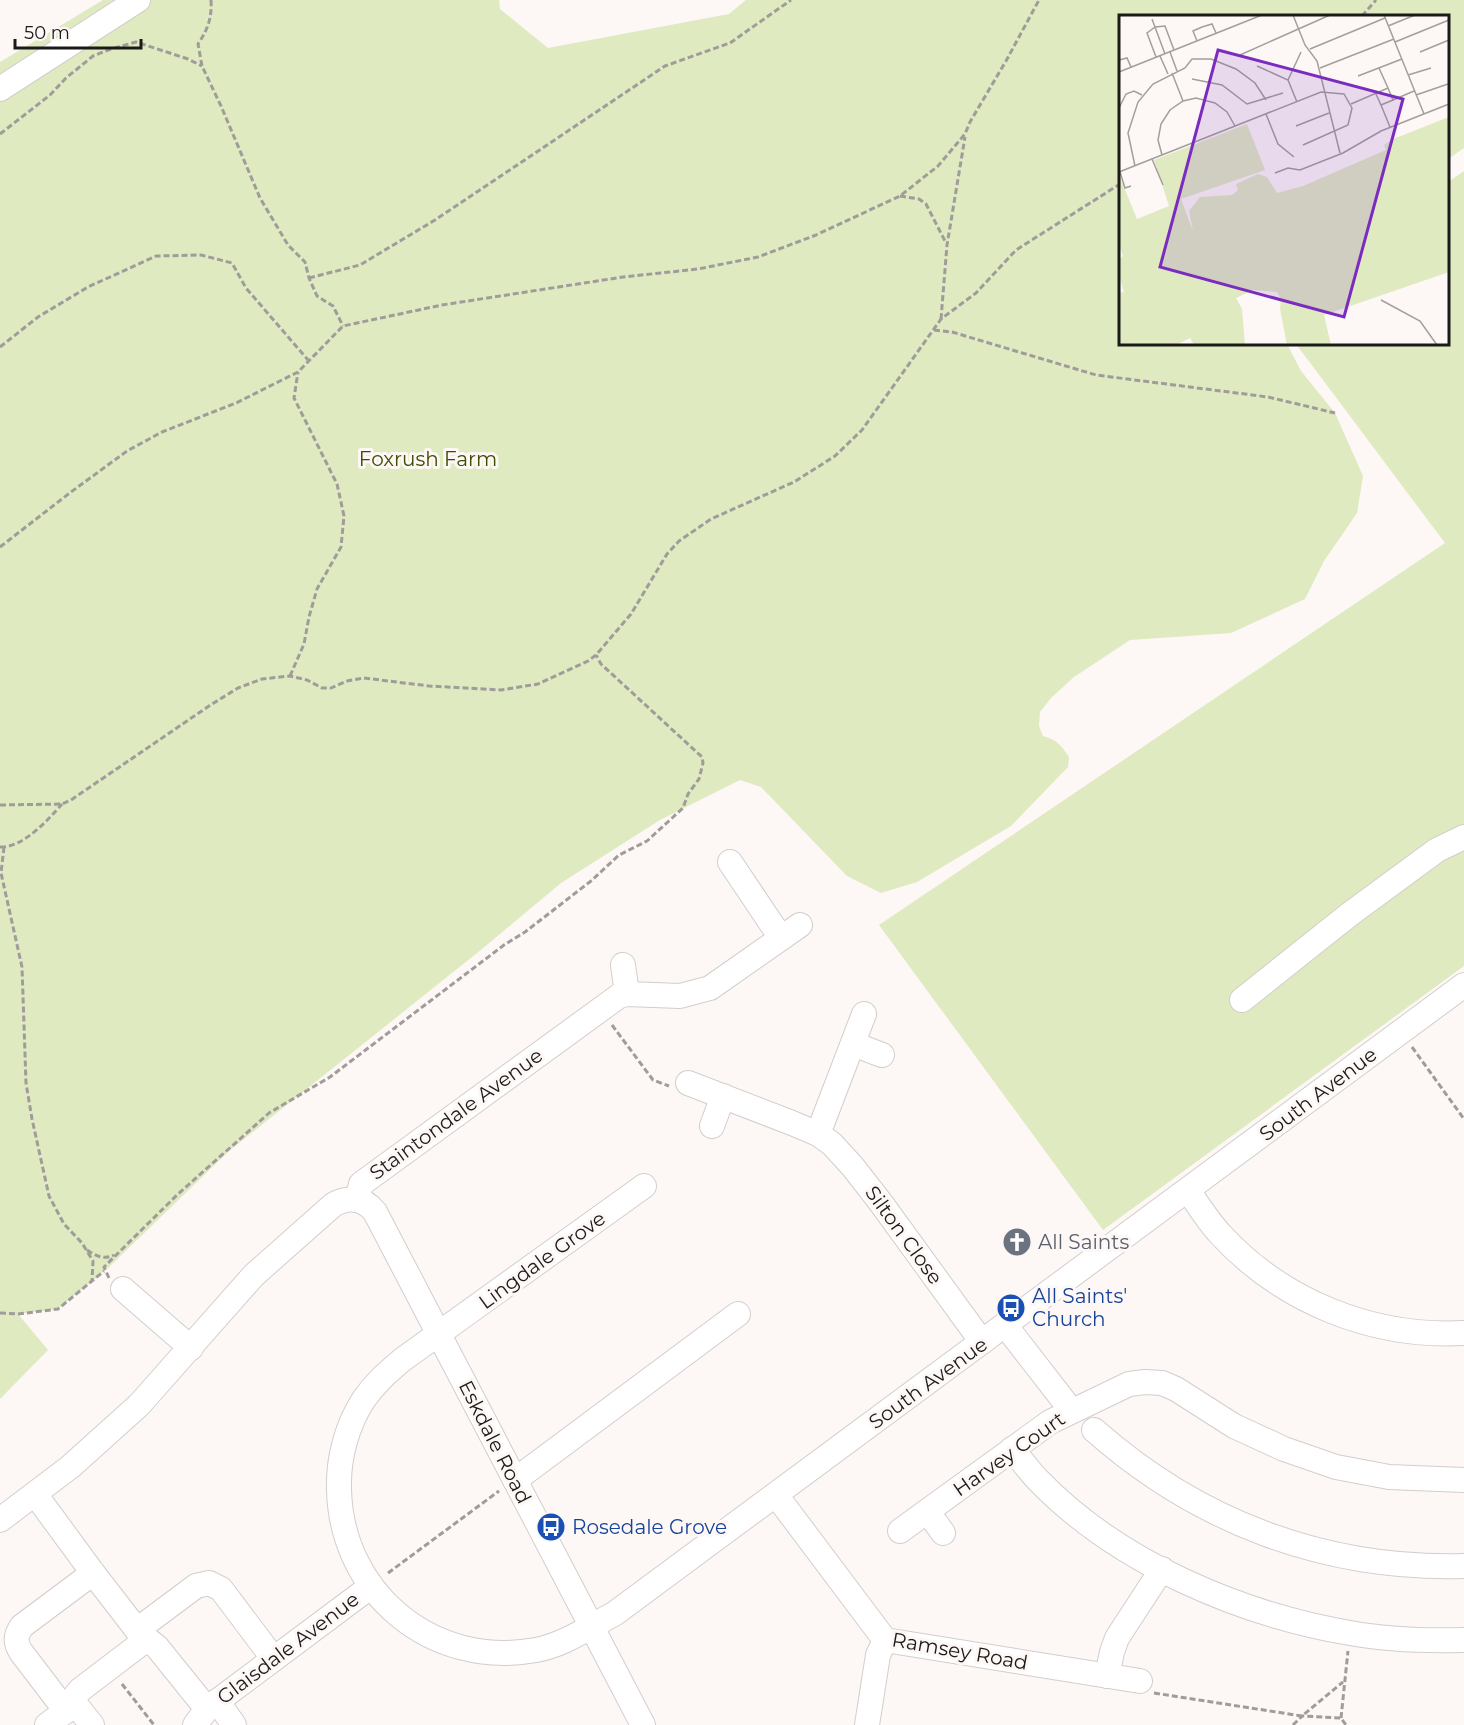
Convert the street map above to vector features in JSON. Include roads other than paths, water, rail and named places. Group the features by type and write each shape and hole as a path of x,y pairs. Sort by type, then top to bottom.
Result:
{"street":[{"path":"0,89 138,0"},
{"path":"1242,1000 1350,914 1437,850 1464,837"},
{"path":"623,965 627,994 681,996 710,988 790,932 730,862"},
{"name":"South Avenue","path":"370,1587 385,1603 420,1630 445,1642 478,1651 536,1650 560,1643 614,1614 1464,985"},
{"name":"Staintondale Avenue","path":"0,1520 35,1494 139,1405 254,1275 333,1204 348,1199 357,1200 361,1184 619,996 627,994"},
{"path":"818,1134 864,1014"},
{"path":"853,1044 882,1055"},
{"name":"Silton Close","path":"688,1083 818,1134 832,1144 853,1167 982,1342"},
{"path":"712,1126 723,1096"},
{"name":"Lingdale Grove","path":"370,1587 344,1535 339,1506 339,1477 343,1447 351,1422 364,1399 383,1376 644,1186"},
{"path":"1188,1190 1220,1234 1256,1268 1324,1309 1380,1327 1441,1334 1464,1333"},
{"name":"Eskdale Road","path":"357,1200 364,1202 375,1212 643,1725"},
{"path":"123,1289 191,1348"},
{"path":"515,1480 738,1314"},
{"path":"1005,1325 1071,1410"},
{"name":"Harvey Court","path":"900,1532 1050,1422 1129,1384 1145,1382 1162,1383 1176,1389 1234,1426 1284,1449 1336,1467 1389,1477 1464,1480"},
{"path":"1094,1430 1152,1476 1214,1513 1247,1526 1288,1541 1356,1559 1395,1565 1464,1566"},
{"path":"1012,1449 1038,1480 1090,1526 1126,1550 1205,1590 1289,1619 1351,1633 1422,1641 1464,1640"},
{"path":"35,1494 93,1573 142,1634 157,1647 206,1712 234,1725"},
{"name":"Ramsey Road","path":"776,1495 885,1640 1140,1681"},
{"path":"928,1512 943,1533"},
{"path":"1107,1676 1117,1638 1162,1569"},
{"path":"92,1725 62,1712 21,1652 16,1639 22,1626 93,1573"},
{"path":"62,1712 80,1690 110,1667 142,1634 196,1586 209,1583 221,1589 273,1658"},
{"name":"Glaisdale Avenue","path":"206,1712 273,1658 370,1587"},
{"path":"867,1725 878,1655 885,1640"}],"place":[{"name":"All Saints","path":"1017,1242"},
{"name":"All Saints' Church","path":"1011,1308"},
{"name":"Rosedale Grove","path":"551,1527"}],"park label":[{"name":"Foxrush Farm","path":"428,459"}]}
